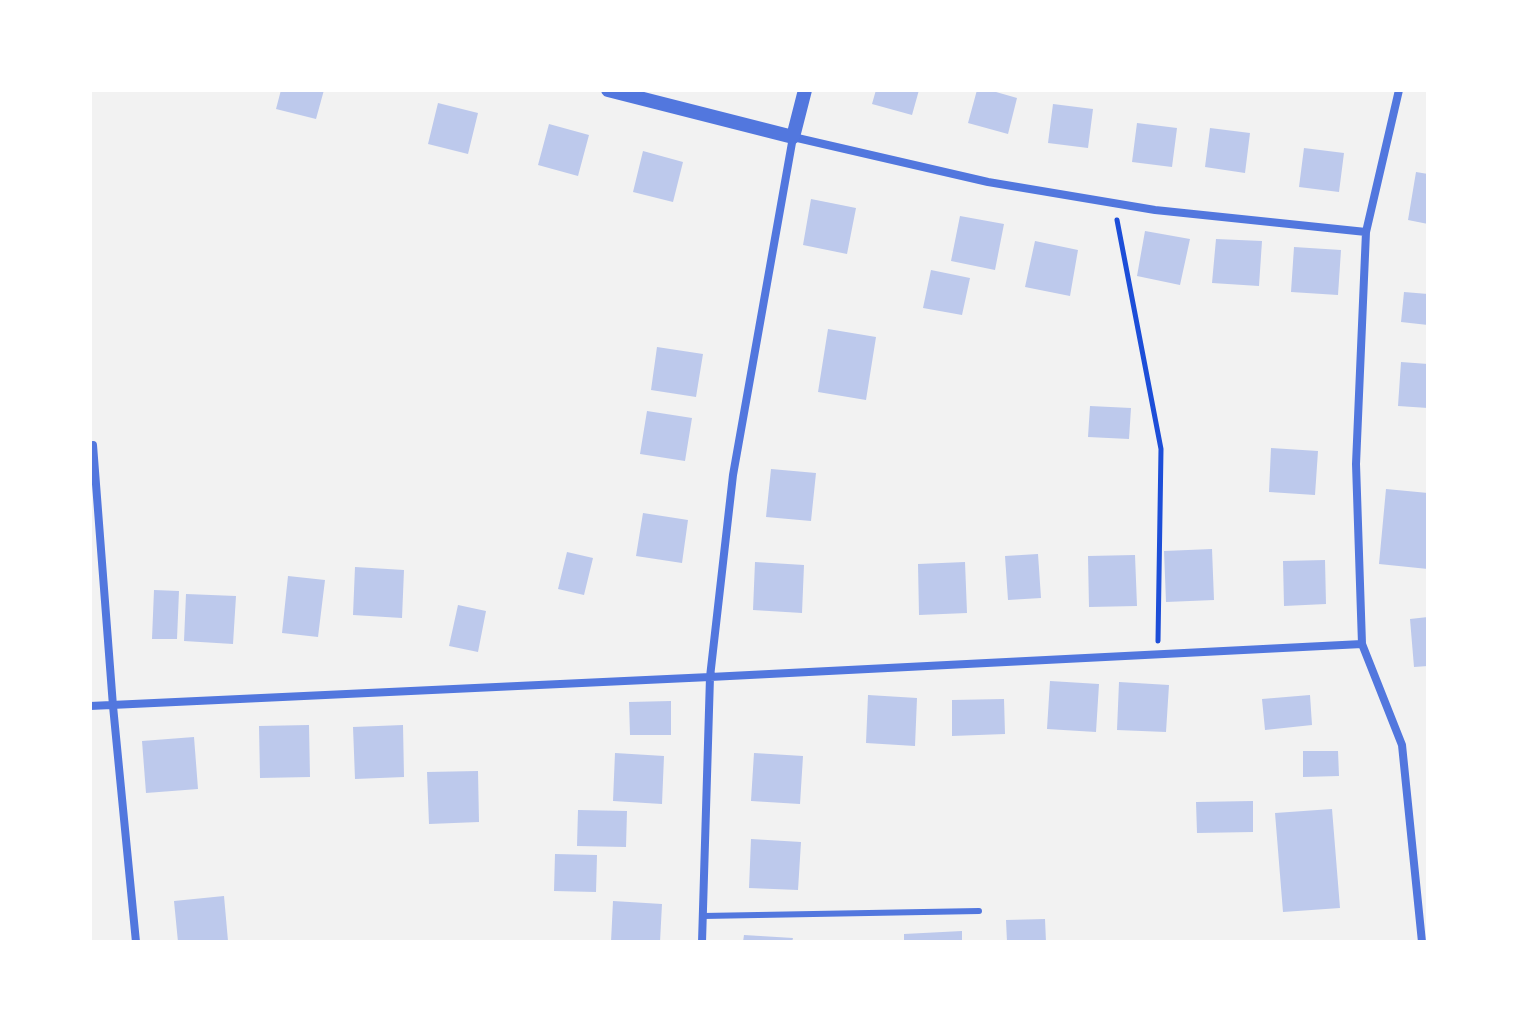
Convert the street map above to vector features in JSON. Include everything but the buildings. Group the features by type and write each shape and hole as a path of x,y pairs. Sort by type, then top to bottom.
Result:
{"street":[{"path":"608,90 988,182 1155,210 1366,232"},
{"path":"702,942 710,677 733,475 793,137 805,90"},
{"path":"1399,90 1366,232 1356,464 1362,644 1402,745 1422,942"},
{"path":"93,445 113,706 136,942"},
{"path":"90,706 1362,644"}],"lane":[{"path":"703,916 979,911"}],"path":[{"path":"1113,203 1161,449 1158,654"}]}
